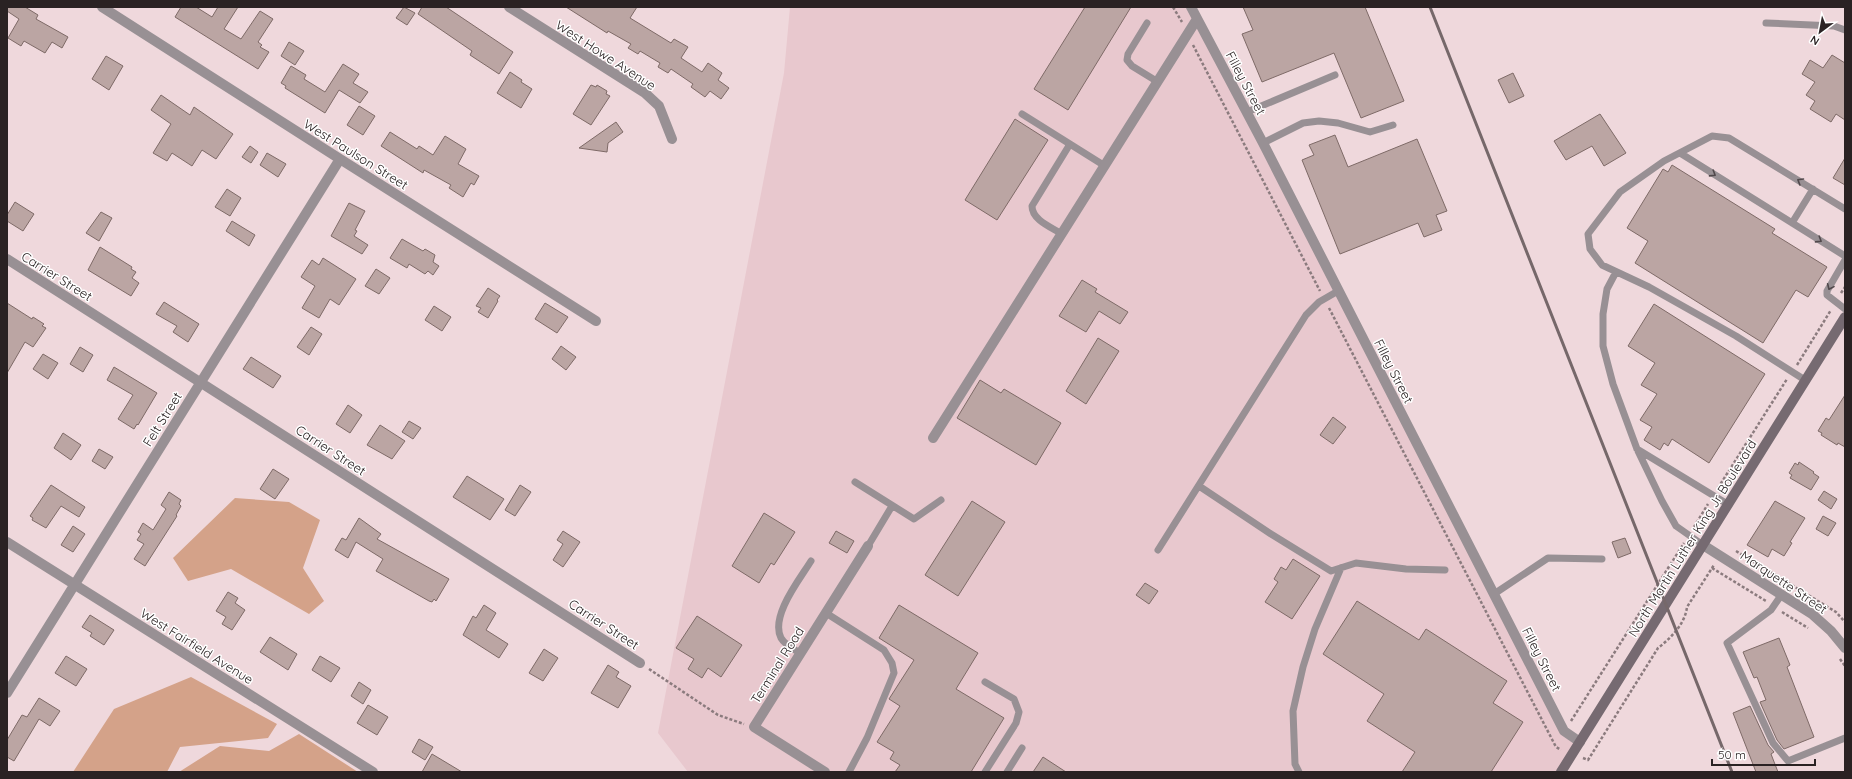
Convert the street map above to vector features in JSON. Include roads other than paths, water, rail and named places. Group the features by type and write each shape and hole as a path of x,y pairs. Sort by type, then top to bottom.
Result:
{"street":[{"name":"West Paulson Street","path":"102,7 596,321"},
{"name":"West Howe Avenue","path":"509,7 645,93 659,106 672,139"},
{"name":"Filley Street","path":"1191,7 1263,143 1564,731 1580,742"},
{"path":"933,438 1197,19"},
{"name":"Felt Street","path":"7,693 340,159"},
{"name":"Carrier Street","path":"7,259 640,663"},
{"name":"North Martin Luther King Jr Boulevard","path":"1561,772 1845,317"},
{"name":"West Fairfield Avenue","path":"7,542 373,772"},
{"name":"Marquette Street","path":"1703,545 1812,614 1831,631 1845,648"},
{"name":"Terminal Road","path":"825,772 754,727 868,546"}],"lane":[{"path":"1147,23 1128,54 1127,60 1132,66 1158,82"},
{"path":"1766,24 1834,26 1845,30"},
{"path":"1247,112 1335,75"},
{"path":"1022,114 1105,166"},
{"path":"1263,143 1303,123 1338,123 1370,132 1393,125"},
{"path":"1805,380 1736,336 1649,287 1602,265 1590,249 1588,234 1620,192 1664,161 1712,136 1729,138 1845,209"},
{"path":"1062,234 1037,218 1032,211 1032,206 1070,144"},
{"path":"1680,153 1845,256"},
{"path":"1792,223 1813,189"},
{"path":"1845,260 1827,291 1827,295 1845,309"},
{"path":"1616,272 1607,289 1603,314 1603,346 1613,384 1637,449 1662,501 1676,526 1703,545"},
{"path":"1158,550 1306,315 1325,299 1338,292"},
{"path":"1637,449 1729,505"},
{"path":"855,482 914,519 941,500"},
{"path":"1199,486 1271,534 1331,571 1356,563 1406,569 1446,570"},
{"path":"868,546 892,506"},
{"path":"1494,594 1548,558 1602,559"},
{"path":"800,653 786,644 780,637 779,622 782,609 811,561"},
{"path":"1299,772 1295,764 1293,711 1302,667 1315,630 1341,568"},
{"path":"1782,594 1771,610 1727,643 1773,743 1788,761 1845,738"},
{"path":"826,613 884,650 892,663 894,673 866,738 848,772"},
{"path":"984,682 1014,699 1019,712 1016,723 985,772"},
{"path":"1007,772 1022,748"}],"railway":[{"path":"1430,7 1732,772"}]}
